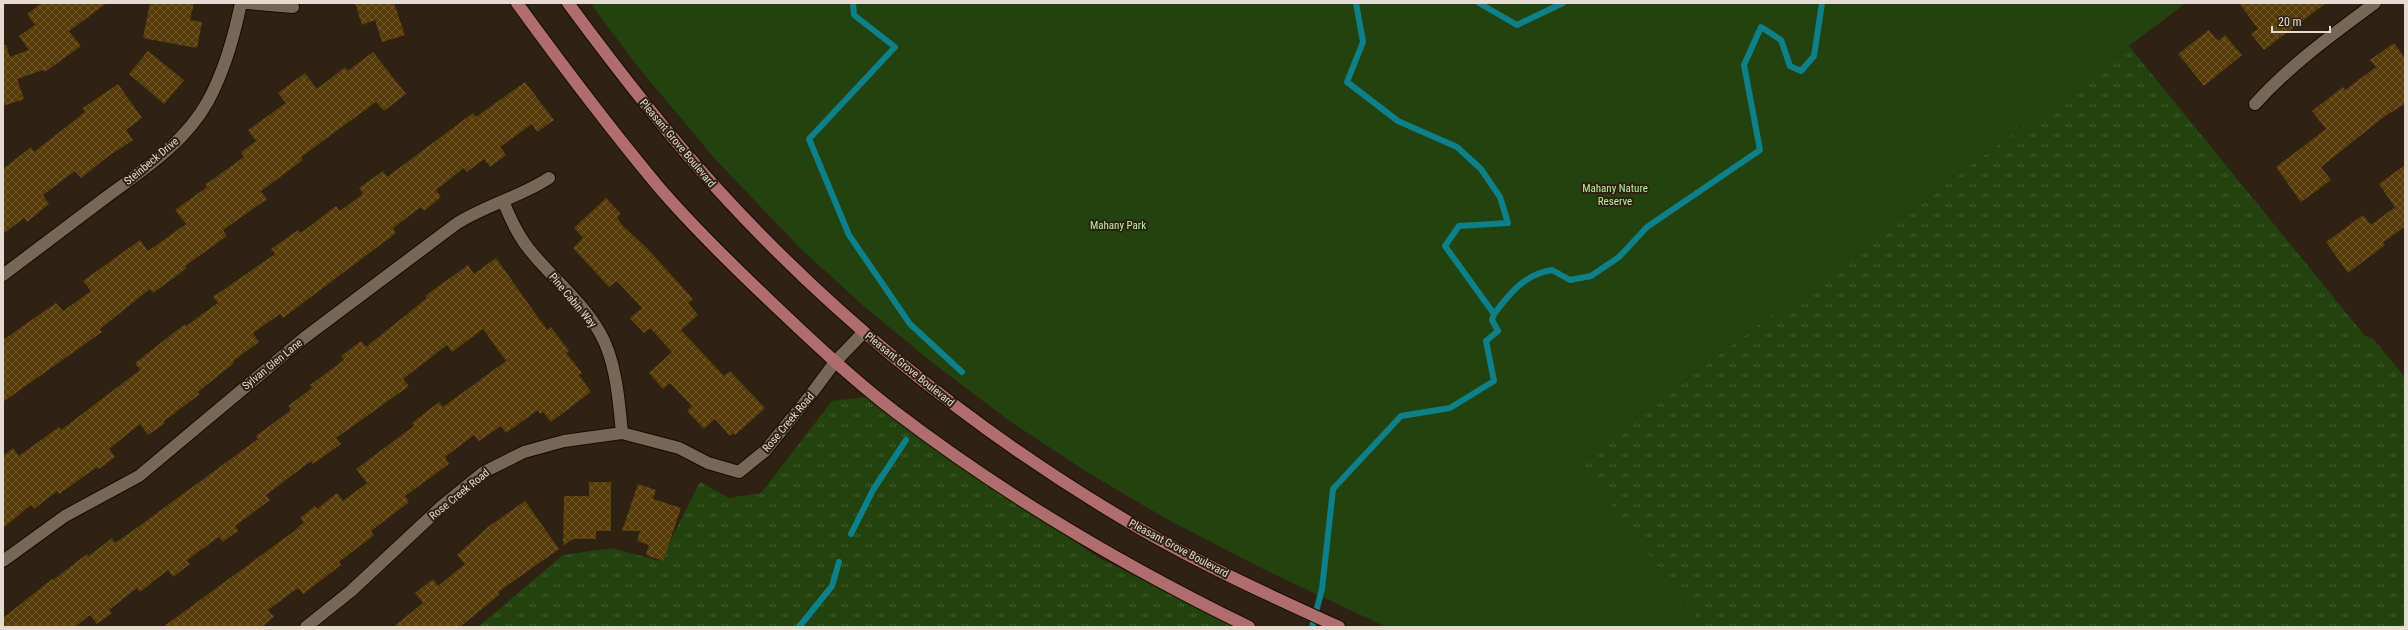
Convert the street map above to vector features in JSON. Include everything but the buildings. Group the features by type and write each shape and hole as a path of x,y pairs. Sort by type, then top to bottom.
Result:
{"main road":[{"path":"517,3 580,89 658,186 725,258 835,362 893,410 1027,505 1118,560 1249,627"},
{"name":"Pleasant Grove Boulevard","path":"568,3 650,111 718,190 794,267 864,332 962,411 1070,485 1145,531 1277,598 1339,627"}],"street":[{"name":"Steinbeck Drive","path":"3,275 147,167 170,147 190,126 208,102 222,74 234,39 241,3"},
{"path":"247,3 293,7"},
{"path":"2255,104 2276,80 2299,60 2375,3"},
{"name":"Sylvan Glen Lane","path":"3,561 65,516 139,476 310,333 456,224 478,210 528,192 550,178"},
{"name":"Pine Cabin Way","path":"503,201 514,228 532,254 573,297 600,333 614,372 622,434"},
{"name":"Rose Creek Road","path":"306,627 351,591 442,506 484,472 524,452 564,441 622,434 679,448 708,463 739,472 764,452 809,397 835,362 864,332"}],"green space":[{"name":"Mahany Park","path":"590,3 2186,3 1578,461 1704,627 1386,627 1265,570 1165,518 1087,472 1011,422 938,367 867,309 800,248 716,160 638,67"},
{"path":"2129,46 2365,336 2373,339 2405,377 2405,627 1700,627 1578,461"},
{"path":"867,397 1097,557 1238,627 478,627 563,555 612,548 660,561 700,482 729,498 761,493 832,401"}],"waterway":[{"path":"853,3 854,15 895,47 809,139 849,235 910,324 962,372"},
{"path":"1312,627 1322,589 1333,489 1401,416 1450,408 1494,381 1486,341 1498,331 1492,320 1494,314 1445,246 1459,226 1508,223 1500,197 1481,169 1457,147 1398,121 1347,82 1363,42 1356,3"},
{"path":"1479,3 1517,25 1563,3"},
{"path":"1494,314 1512,292 1526,280 1542,272 1552,270 1570,280 1591,276 1619,257 1647,227 1760,150 1744,65 1761,27 1781,40 1790,66 1801,71 1814,56 1822,3"},
{"path":"851,534 873,490 906,440"},
{"path":"799,627 832,586 839,562"}],"park label":[{"name":"Mahany Nature Reserve","path":"1615,194"}]}
